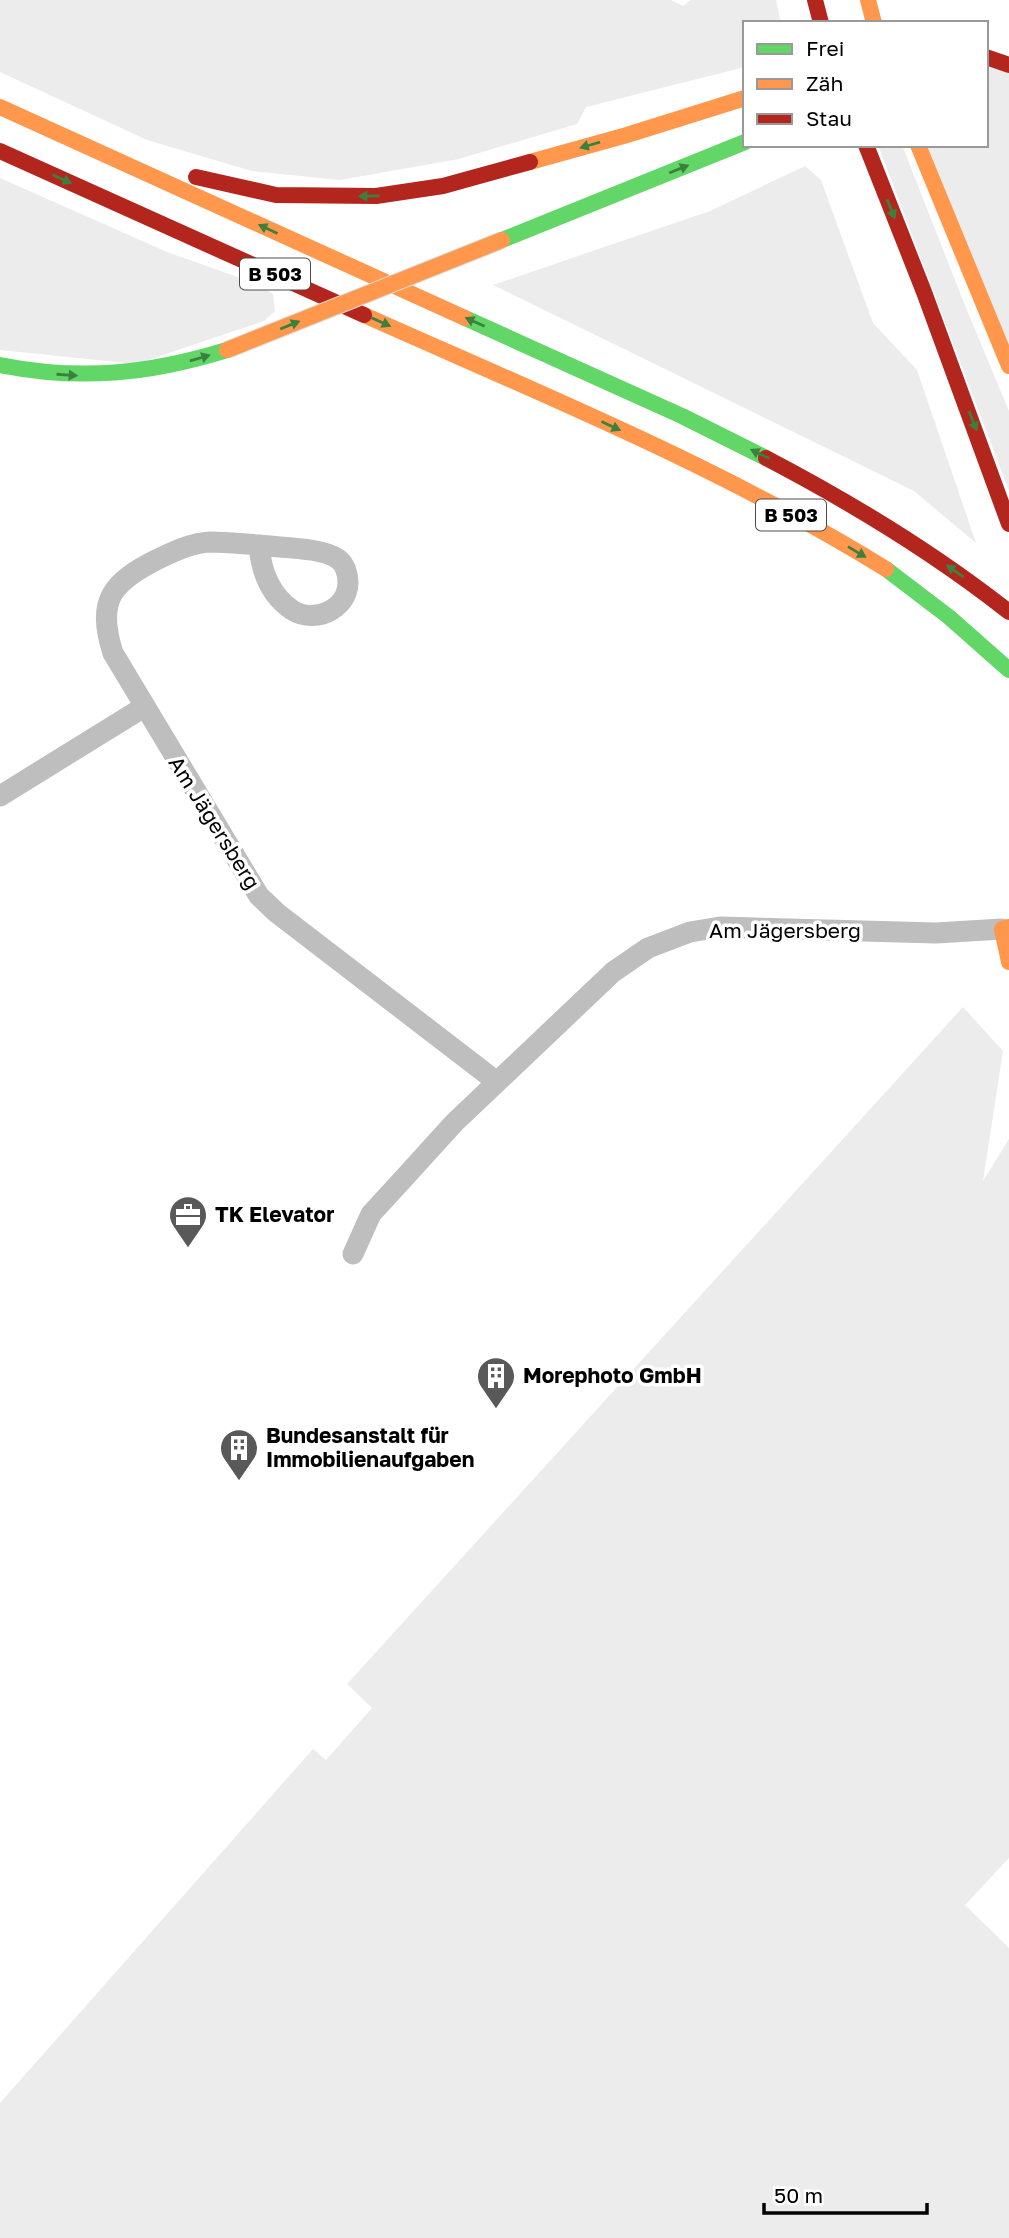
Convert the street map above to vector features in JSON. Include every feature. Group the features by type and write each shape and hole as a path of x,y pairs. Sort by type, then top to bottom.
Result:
{"main road":[{"path":"816,0 821,21"},
{"path":"868,0 873,21"},
{"path":"988,58 1009,65"},
{"path":"70,138 215,183 276,195 376,196 443,186 627,135 743,99"},
{"name":"B 503","path":"0,107 682,416 777,463 843,498 910,539 1009,612"},
{"path":"0,365 67,375 120,374 174,366 227,350 743,143"},
{"path":"867,147 1009,524"},
{"path":"919,147 1009,366"},
{"name":"B 503","path":"0,151 561,403 666,451 755,496 822,531 887,570 976,639 1009,670"},
{"path":"1006,928 1009,962"}],"street":[{"name":"Am Jägersberg","path":"259,545 209,542 190,545 131,573 118,584 108,602 105,617 107,637 113,653 259,896 277,913 497,1082"},
{"path":"0,796 144,707"},
{"name":"Am Jägersberg","path":"353,1254 371,1214 454,1124 613,972 648,947 690,932 720,927 936,933 1006,928"}],"shaded area":[{"path":"0,0 671,0 683,6 691,0 776,0 781,21 743,21 743,68 586,107 577,124 459,159 340,180 252,171 147,140 0,72"},
{"path":"988,58 1009,65 1009,366 919,147 988,147"},
{"path":"879,147 903,147 1009,411 1009,491"},
{"path":"805,166 821,180 873,323 917,370 976,543 914,491 493,285 710,211"},
{"path":"0,178 167,252 260,285 273,294 275,311 264,321 136,364 0,350"},
{"path":"963,1007 1003,1051 983,1181 1009,1139 1009,1858 965,1905 1009,1948 1009,2238 0,2238 0,2103 313,1749 326,1760 372,1708 347,1684"}],"traffic: fast":[{"path":"502,240 743,143"},
{"path":"465,318 682,416 766,458"},
{"path":"0,365 87,374 142,370 227,350"},
{"path":"886,569 949,617 1009,670"}],"traffic: slow":[{"path":"868,0 873,21"},
{"path":"530,162 743,99"},
{"path":"0,107 465,318"},
{"path":"919,147 1009,366"},
{"path":"227,350 502,240"},
{"path":"364,315 630,433 760,497 886,569"},
{"path":"1009,927 1002,929 1009,962"}],"traffic: jam":[{"path":"815,0 820,21"},
{"path":"988,58 1009,65"},
{"path":"867,147 924,292 1009,524"},
{"path":"0,151 364,315"},
{"path":"196,177 276,195 376,196 443,186 530,162"},
{"path":"766,458 891,529 1009,612"}],"place":[{"name":"TK Elevator","path":"188,1249"},
{"name":"Morephoto GmbH","path":"496,1410"},
{"name":"Bundesanstalt für Immobilienaufgaben","path":"239,1482"}]}
